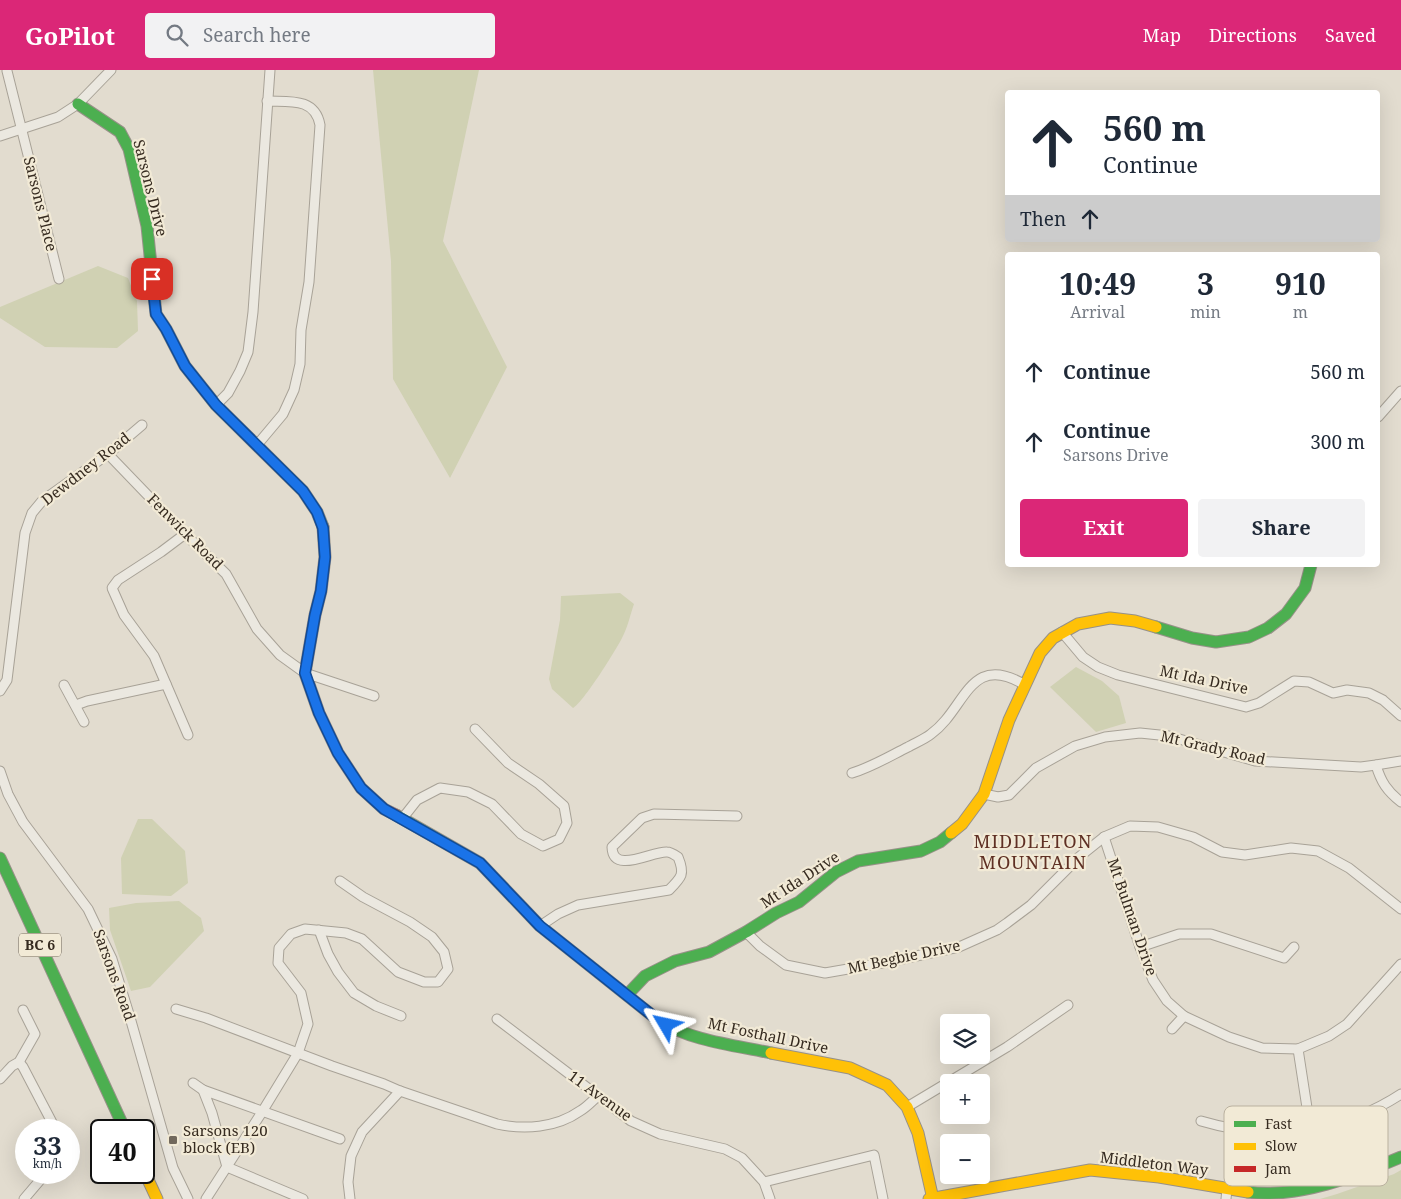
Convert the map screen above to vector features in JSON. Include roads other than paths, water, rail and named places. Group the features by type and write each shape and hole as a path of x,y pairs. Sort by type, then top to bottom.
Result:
{"street":[{"path":"0,136 58,117 78,104 111,70"},
{"path":"216,405 228,392 248,352 253,312 270,70"},
{"name":"Sarsons Place","path":"5,71 59,279"},
{"path":"257,446 282,414 294,390 300,364 301,330 309,282 320,125 315,112 301,102 267,101"},
{"name":"Sarsons Drive","path":"78,104 120,132 129,149 147,226 156,314 185,366 216,405 257,446"},
{"path":"1380,415 1401,391"},
{"name":"Dewdney Road","path":"0,691 8,680 24,533 32,513 42,501 108,454 142,425"},
{"name":"Mt Fosthall Drive","path":"257,446 303,491 317,512 323,528 325,557 321,591 305,673 319,713 342,760 361,788 384,809 480,863 540,926 666,1025 705,1040 850,1068 886,1085 907,1107 918,1133 932,1199"},
{"name":"Fenwick Road","path":"108,454 226,574 257,629 280,655 305,673 374,696"},
{"path":"185,534 118,580 112,588 124,615 154,656 188,735"},
{"name":"Mt Ida Drive","path":"626,995 645,976 675,961 709,952 776,913 799,902 843,868 858,861 921,851 940,842 962,824 984,794 1009,720 1040,652 1053,638 1062,632 1078,624 1110,618 1134,621 1192,638 1216,642 1249,637 1268,628 1286,614 1305,588 1310,567"},
{"name":"Mt Ida Drive","path":"1062,632 1083,657 1098,667 1118,675 1246,707 1259,703 1294,681 1309,682 1333,693 1347,690 1369,694 1383,700 1401,716"},
{"path":"852,773 867,768 931,734 944,723 970,686 984,676 1001,674 1025,685"},
{"path":"76,705 166,684"},
{"path":"64,685 84,722"},
{"path":"402,819 417,800 440,788 468,792 492,804 521,834 543,846 559,839 567,823 564,806 538,784 508,763 475,729"},
{"name":"Mt Grady Road","path":"984,794 998,797 1009,795 1036,768 1075,746 1105,737 1140,733 1169,736 1255,761 1360,767 1401,761"},
{"path":"1376,766 1387,790 1401,802"},
{"name":"Sarsons Road","path":"0,772 8,794 23,822 88,909 112,959 173,1168 188,1199"},
{"path":"540,926 558,914 578,905 669,890 679,879 683,868 678,857 668,852 625,861 617,859 612,854 612,847 642,818 654,814 737,816"},
{"name":"Mt Begbie Drive","path":"746,932 760,946 786,965 825,973 959,947 997,930 1032,906 1079,857 1104,837 1130,826 1158,826 1193,837 1222,852 1245,855 1291,848 1318,850 1349,868 1401,909"},
{"name":"Mt Bulman Drive","path":"1104,837 1140,947 1153,980 1167,1001 1184,1016 1229,1037 1262,1048 1298,1050 1329,1036 1347,1024 1401,964"},
{"name":"BC 6","path":"0,858 120,1119"},
{"path":"206,1199 298,1053 308,1024 301,993 278,963 279,948 292,934 305,929 346,933 362,940 398,972 424,982 438,982 448,969 444,952 432,937 410,922 363,897 340,881"},
{"path":"319,930 328,954 338,972 354,993 376,1006 401,1016"},
{"path":"1140,947 1179,934 1211,934 1284,958 1294,947"},
{"path":"907,1107 1007,1047 1068,1005"},
{"path":"176,1009 206,1018 400,1091 513,1128 532,1128 558,1122 579,1112 598,1096"},
{"path":"0,1078 18,1062 36,1034 23,1010"},
{"path":"1172,1029 1184,1016"},
{"name":"11 Avenue","path":"497,1019 631,1121 660,1134 725,1149 742,1158 764,1182 770,1199"},
{"path":"1298,1050 1307,1106"},
{"path":"18,1062 24,1067 50,1119"},
{"path":"194,1083 203,1090 340,1139"},
{"path":"203,1090 212,1113 227,1167"},
{"path":"350,1199 348,1182 352,1156 362,1132 400,1091"},
{"path":"1379,1106 1401,1094"},
{"path":"1201,1121 1224,1127"},
{"path":"764,1182 874,1155 883,1199"},
{"name":"Middleton Way","path":"1388,1162 1401,1157"},
{"path":"227,1167 303,1199"},
{"name":"Middleton Way","path":"932,1199 1090,1170 1159,1177 1226,1194 1292,1192 1319,1186"},
{"path":"24,1199 37,1184"},
{"path":"150,1184 157,1199"}],"place":[{"name":"Sarsons 120 block (EB)","path":"173,1140"}],"district":[{"name":"MIDDLETON MOUNTAIN","path":"1033,852"}]}
